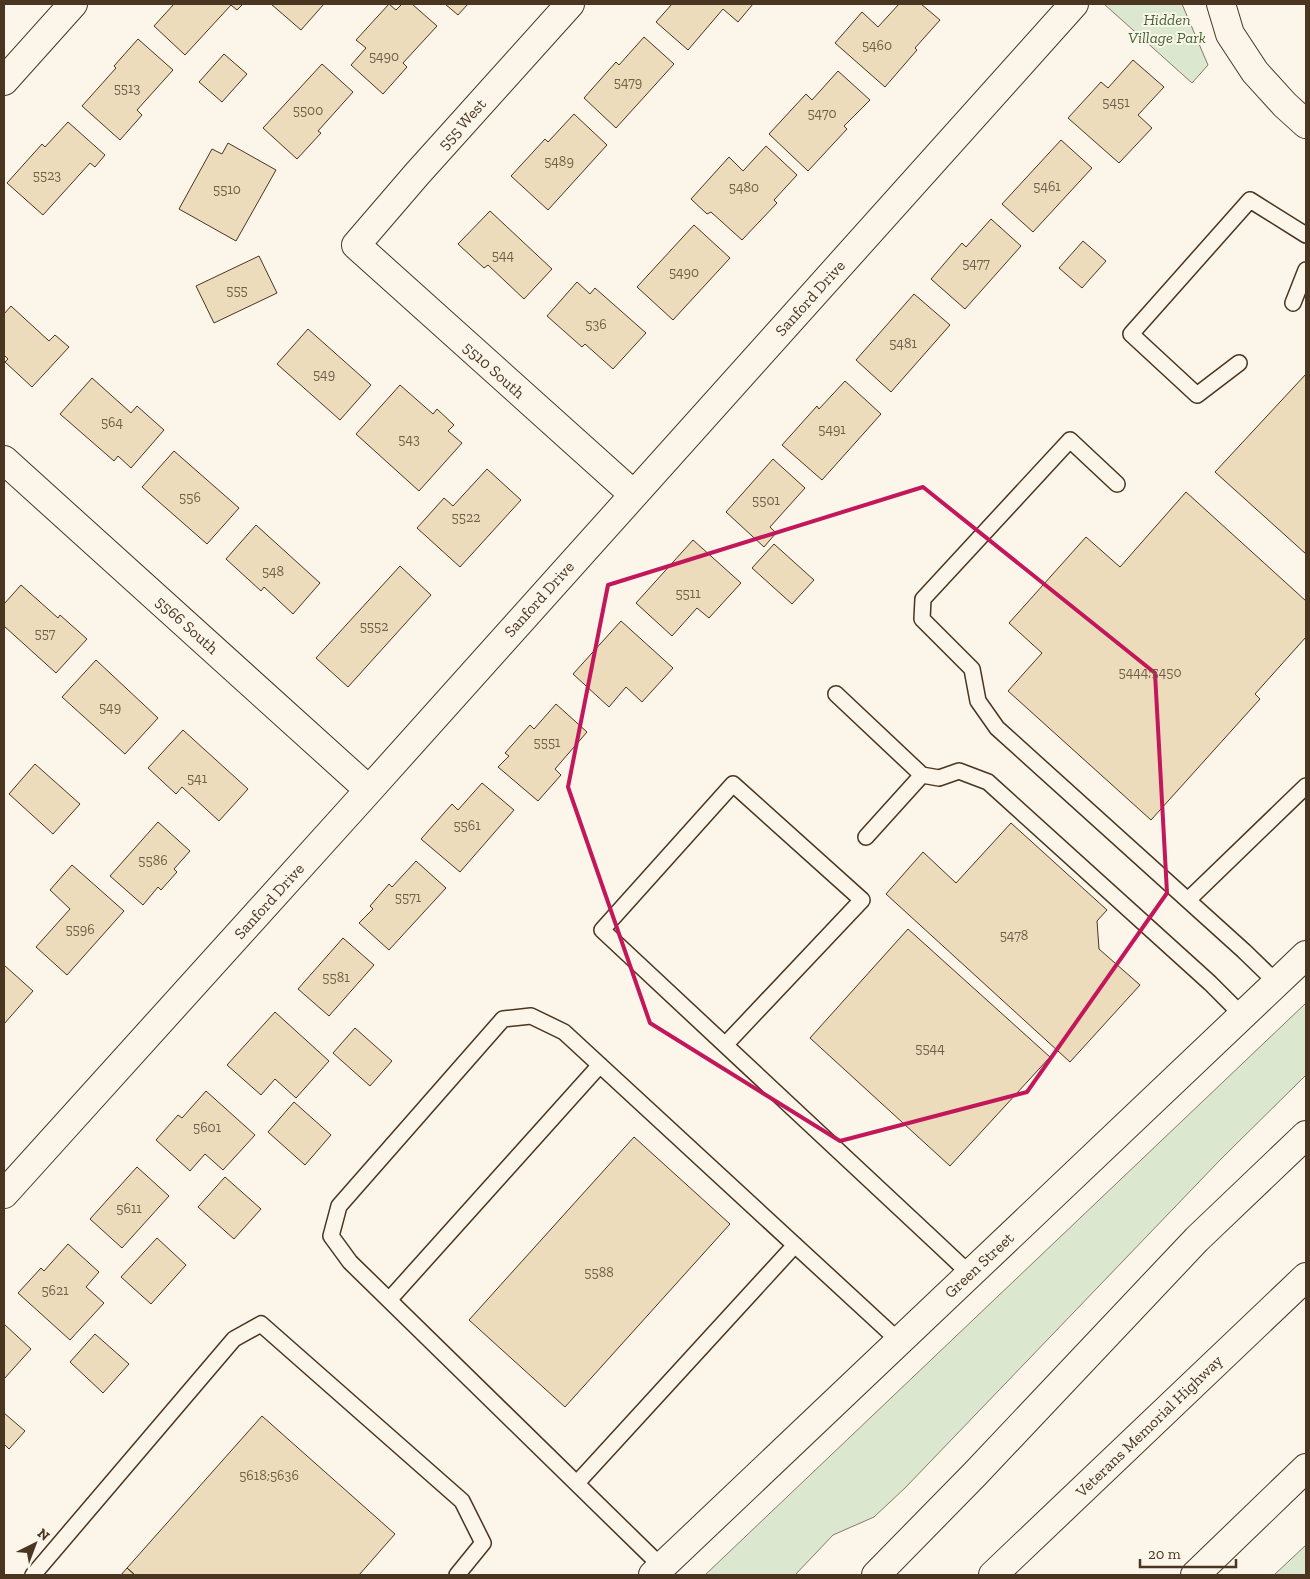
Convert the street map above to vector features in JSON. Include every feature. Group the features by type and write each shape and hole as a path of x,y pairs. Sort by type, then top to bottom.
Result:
{"main road":[{"path":"4,81 73,4"},
{"name":"555 West","path":"356,245 417,174 570,4"},
{"name":"Sanford Drive","path":"4,1194 1074,4"},
{"path":"1221,4 1230,34 1255,72 1285,105 1306,124"},
{"name":"5510 South","path":"356,245 633,494"},
{"name":"5566 South","path":"4,460 369,790"},
{"name":"Green Street","path":"657,1571 1306,955"},
{"path":"876,1575 975,1474 1197,1239 1306,1135"},
{"name":"Veterans Memorial Highway","path":"993,1575 1306,1277"},
{"path":"1195,1575 1306,1468"}],"lane":[{"path":"1239,363 1197,395 1131,334 1250,200 1306,235"},
{"path":"1293,303 1306,270"},
{"path":"1117,484 1070,440 923,599 922,619 972,669 978,701 997,728 1277,983"},
{"path":"836,694 922,775 939,778 959,771 988,782 1210,983 1242,1016"},
{"path":"866,837 922,775"},
{"path":"725,1045 862,900 733,784 602,930 725,1045 970,1274"},
{"path":"1188,900 1306,786"},
{"path":"657,1571 577,1483 350,1262 332,1236 339,1206 503,1020 531,1016 564,1032 899,1341"},
{"path":"389,1300 600,1065"},
{"path":"577,1483 795,1245"},
{"path":"33,1575 234,1339 261,1324 462,1501 483,1543 456,1575"}],"highlighted area":[{"path":"923,487 1155,673 1167,893 1027,1092 840,1141 650,1023 568,787 608,585"}],"green space":[{"name":"Hidden Village Park","path":"1104,4 1182,4 1208,65 1192,83"},
{"path":"1306,1003 1306,1075 1221,1159 905,1488 874,1517 833,1535 795,1575 705,1575"},
{"path":"1306,1545 1306,1575 1274,1575"}],"building":[{"path":"174,4 243,4 237,10 231,5 185,55 154,26"},
{"path":"271,4 324,4 301,30"},
{"path":"389,4 396,10 402,4 412,4 437,26 403,63 407,67 383,94 351,65 366,48 356,40"},
{"path":"445,4 468,4 458,15"},
{"path":"672,4 753,4 738,22 723,9 688,50 656,22"},
{"path":"899,4 921,4 940,20 915,48 917,50 885,87 835,43 862,12 878,27"},
{"path":"644,37 674,64 616,128 584,98 616,62 619,65"},
{"path":"138,39 173,70 137,110 142,115 120,140 82,106 116,68 114,66"},
{"path":"224,54 247,74 222,102 199,82"},
{"path":"1133,60 1164,87 1138,115 1152,128 1119,163 1068,118 1101,82 1108,88"},
{"path":"322,64 353,92 318,131 321,133 297,159 263,128"},
{"path":"838,71 870,100 844,126 847,129 808,171 769,134 806,94 812,100"},
{"path":"574,114 607,145 548,210 511,176 545,139 548,142"},
{"path":"68,122 105,155 95,167 90,163 43,215 7,183 42,144 45,147"},
{"path":"1061,140 1092,168 1033,232 1002,204"},
{"path":"228,143 276,170 236,241 179,209 212,149 222,154"},
{"path":"766,146 797,175 774,200 777,203 742,240 711,212 707,214 691,199 729,157 743,171"},
{"path":"490,211 552,269 524,299 488,265 484,268 458,244"},
{"path":"991,219 1021,246 965,309 931,279 962,243 966,247"},
{"path":"694,225 730,258 673,320 637,287"},
{"path":"1083,241 1106,261 1082,288 1059,268"},
{"path":"259,256 277,293 214,323 196,286"},
{"path":"577,282 590,294 595,288 646,333 613,369 585,344 582,347 547,316"},
{"path":"914,294 950,325 891,392 856,360"},
{"path":"11,306 49,341 55,335 69,347 32,387 5,362 8,359 4,355 4,314"},
{"path":"308,329 371,385 340,420 277,364"},
{"path":"1306,374 1306,554 1215,472"},
{"path":"92,378 131,413 137,406 164,430 131,468 118,456 114,461 60,414"},
{"path":"845,381 881,414 822,480 782,445 817,406 819,409"},
{"path":"400,385 433,414 437,409 454,425 448,431 462,443 419,491 356,434"},
{"path":"174,451 239,508 207,544 142,487"},
{"path":"773,459 805,488 770,527 776,533 764,547 726,512"},
{"path":"487,469 521,500 460,567 417,528 444,498 453,506"},
{"path":"1186,492 1306,601 1306,637 1255,694 1260,699 1151,820 1008,691 1042,653 1009,623 1086,537 1120,567"},
{"path":"256,525 320,583 293,614 264,587 261,591 226,559"},
{"path":"693,540 741,583 709,618 697,608 672,636 636,603"},
{"path":"774,544 814,580 792,604 752,568"},
{"path":"400,566 431,595 348,687 316,658"},
{"path":"21,585 58,618 60,615 87,639 56,673 4,626 4,604"},
{"path":"621,621 673,668 642,702 626,687 609,707 573,674"},
{"path":"96,660 158,718 125,754 62,697"},
{"path":"556,704 587,732 555,769 561,775 538,801 498,767 509,756 505,753 530,725 534,729"},
{"path":"183,730 248,789 219,821 182,787 176,794 148,768"},
{"path":"35,764 80,804 53,834 9,794"},
{"path":"482,783 514,810 460,872 421,839 452,804 458,810"},
{"path":"158,822 190,851 174,869 177,872 161,890 158,887 143,905 110,876"},
{"path":"1011,823 1107,910 1097,921 1099,949 1140,985 1070,1062 886,894 923,852 956,883"},
{"path":"416,861 446,888 389,950 359,923 373,909 370,906 389,884 392,887"},
{"path":"72,865 124,911 67,975 36,947 70,909 50,890"},
{"path":"908,929 1050,1057 950,1166 810,1038"},
{"path":"343,938 374,965 329,1016 298,989"},
{"path":"4,965 33,991 4,1024"},
{"path":"275,1012 329,1061 296,1098 275,1079 261,1095 227,1065"},
{"path":"355,1028 392,1061 370,1086 333,1053"},
{"path":"206,1091 255,1135 223,1170 205,1154 190,1171 156,1140 178,1115 182,1118"},
{"path":"294,1102 331,1135 305,1165 268,1132"},
{"path":"634,1137 730,1224 565,1407 469,1320"},
{"path":"137,1167 169,1196 122,1248 90,1219"},
{"path":"225,1177 261,1209 234,1239 198,1207"},
{"path":"157,1238 186,1265 151,1304 121,1277"},
{"path":"68,1244 99,1272 86,1287 104,1303 70,1340 18,1293 41,1268 44,1271"},
{"path":"4,1324 31,1349 4,1379"},
{"path":"95,1334 129,1364 103,1393 70,1362"},
{"path":"4,1413 25,1431 9,1449 4,1444"},
{"path":"262,1416 395,1534 359,1575 135,1575 127,1568"},
{"path":"127,1568 135,1575 121,1575"}]}
